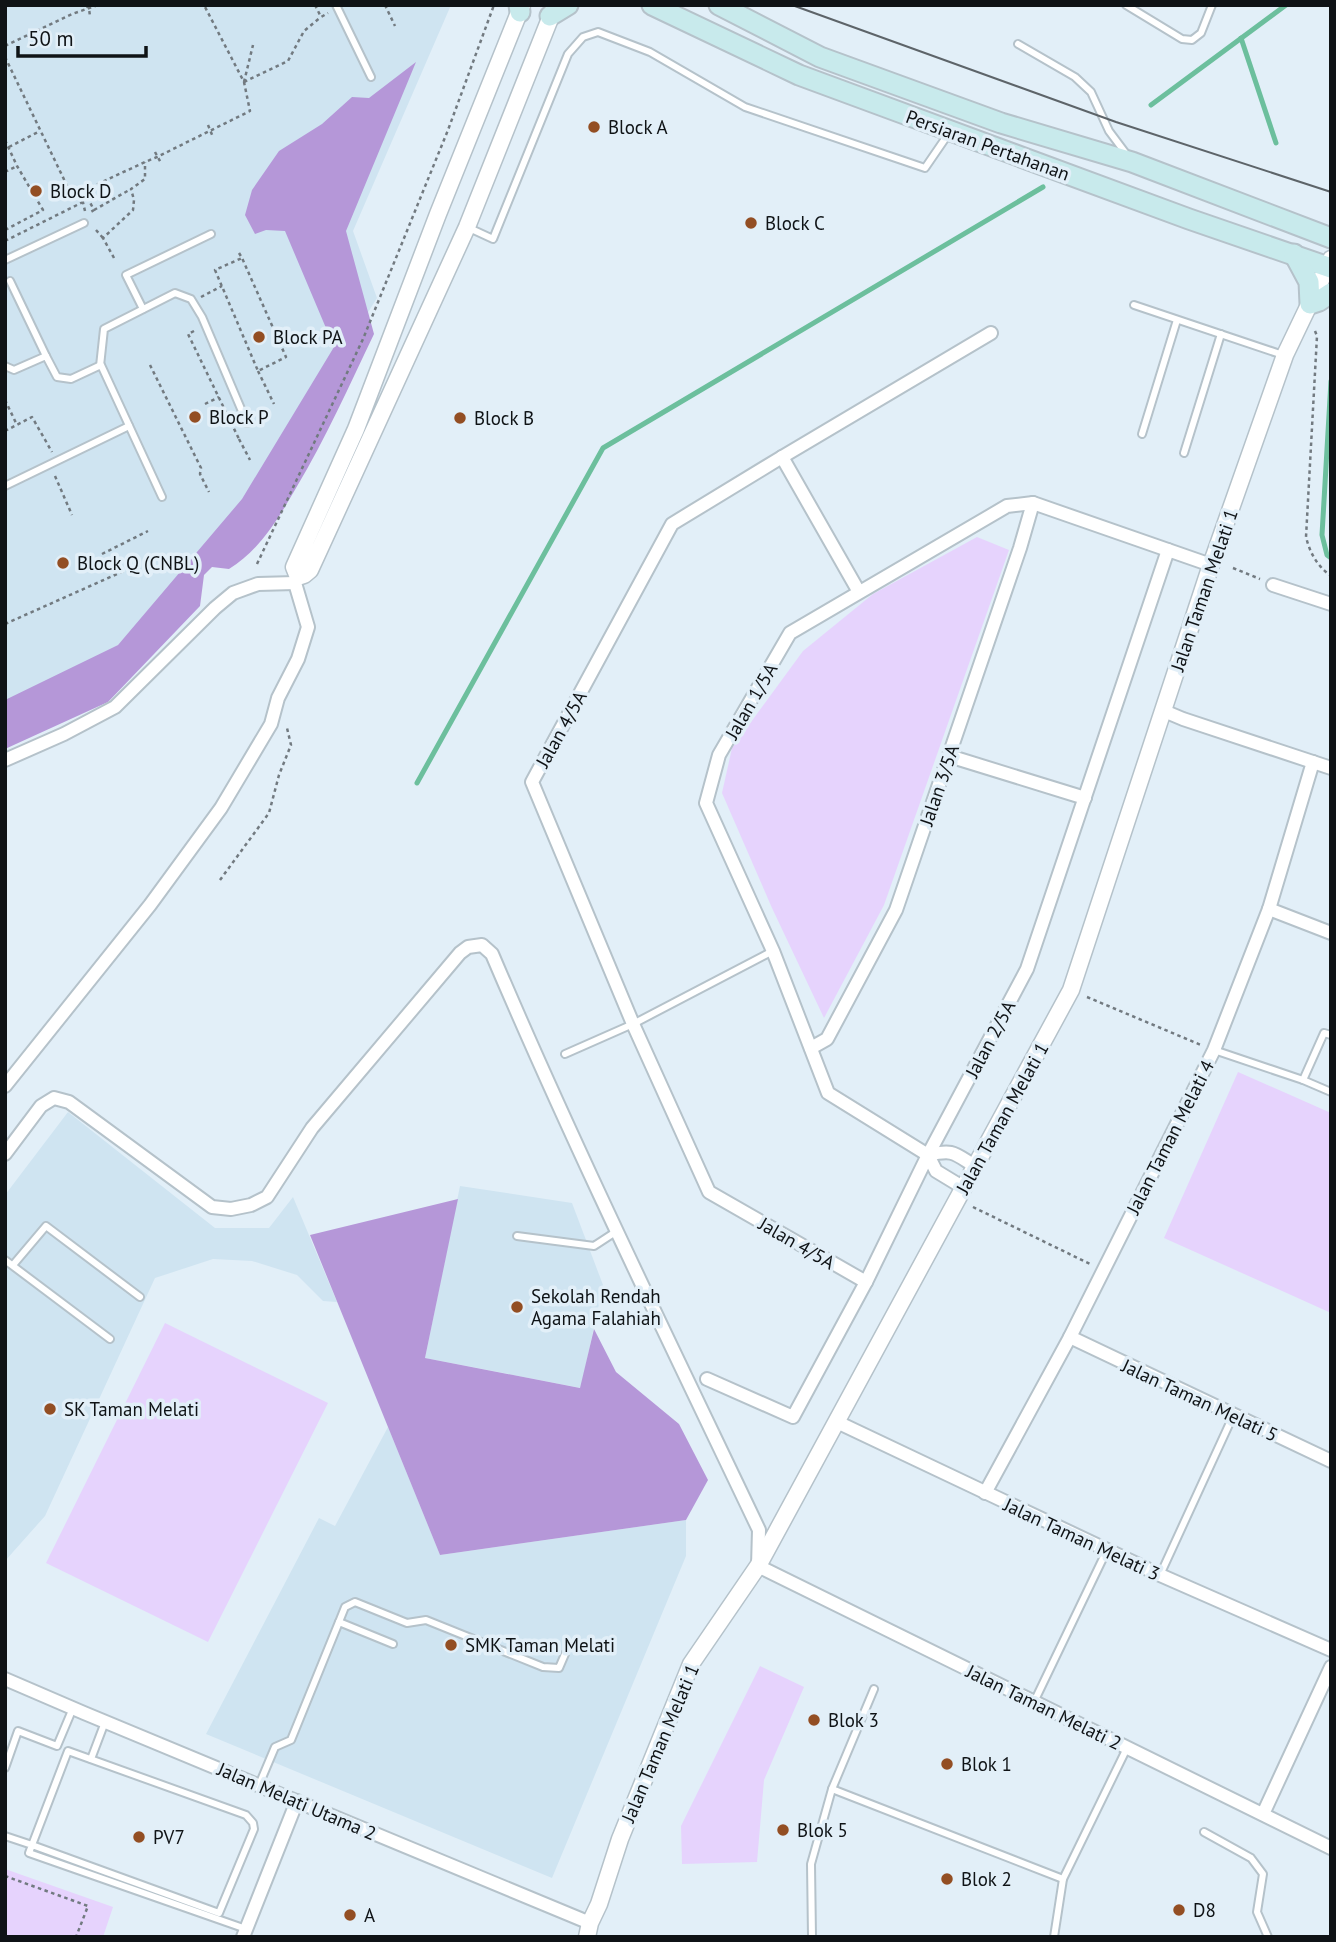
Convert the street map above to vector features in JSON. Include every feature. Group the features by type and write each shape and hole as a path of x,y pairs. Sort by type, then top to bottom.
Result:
{"main road":[{"path":"552,10 568,5"},
{"name":"Persiaran Pertahanan","path":"652,5 799,75 1189,219 1330,265"},
{"name":"Persiaran Pertahanan","path":"719,5 820,57 1001,123 1132,162 1331,238"},
{"path":"1294,254 1309,282 1310,304 1331,293"}],"street":[{"path":"5,1086 150,905 221,808 271,724 278,698 298,659 308,626 294,567 356,429 520,7"},
{"path":"5,760 64,734 115,707 233,593 258,584 296,580 310,570 467,227 552,10"},
{"name":"Jalan Taman Melati 1","path":"589,1930 620,1839 691,1664 758,1566 1071,990 1211,565 1285,355 1330,265"},
{"name":"Jalan 4/5A","path":"866,1282 709,1192 633,1024 532,782 672,524 991,333"},
{"path":"782,457 859,592"},
{"path":"1033,503 1211,565"},
{"name":"Jalan 1/5A","path":"961,1194 936,1171 928,1155 828,1093 773,951 706,803 719,755 790,634 1007,506 1033,503"},
{"name":"Jalan 3/5A","path":"811,1048 827,1039 896,910 1033,503"},
{"name":"Jalan 2/5A","path":"707,1378 793,1417 866,1282 928,1155 1027,968 1168,550"},
{"path":"1273,584 1331,604"},
{"path":"1164,711 1331,768"},
{"path":"949,756 1085,799"},
{"name":"Jalan Taman Melati 4","path":"985,1493 1070,1337 1213,1050 1269,909 1313,762"},
{"path":"1269,909 1331,933"},
{"path":"5,1154 41,1106 54,1098 69,1101 212,1208 231,1209 251,1205 267,1197 312,1128 460,953 468,947 482,945 492,954 537,1059 759,1530 758,1566"},
{"name":"Jalan 1/5A","path":"928,1155 947,1150 976,1167"},
{"name":"Jalan Taman Melati 5","path":"1070,1337 1331,1461"},
{"name":"Jalan Taman Melati 3","path":"836,1422 1160,1575 1331,1650"},
{"name":"Jalan Taman Melati 2","path":"758,1566 1331,1848"},
{"path":"1263,1814 1331,1667"},
{"name":"Jalan Melati Utama 2","path":"5,1679 297,1801 589,1930"},
{"path":"244,1933 297,1801"}],"lane":[{"path":"1131,6 1182,38 1192,40 1201,33 1212,5"},
{"path":"337,7 371,77"},
{"path":"467,227 493,239 568,54 583,37 598,32 650,52 745,107 925,168 951,131"},
{"path":"1018,44 1075,77 1091,92 1109,131 1132,162"},
{"path":"5,261 84,223"},
{"path":"143,309 126,275 211,234"},
{"path":"10,281 57,377 71,379 100,366"},
{"path":"162,497 100,366 104,328 175,293 191,299 202,317 247,423"},
{"path":"1134,305 1285,355"},
{"path":"1142,434 1177,320"},
{"path":"1184,453 1221,334"},
{"path":"5,366 14,370 46,356"},
{"path":"5,486 129,426"},
{"path":"565,1054 633,1024 773,951"},
{"path":"1303,1080 1324,1033 1331,1035"},
{"path":"1213,1050 1331,1092"},
{"path":"13,1265 46,1226 140,1297"},
{"path":"517,1236 594,1246 617,1231"},
{"path":"5,1260 110,1339"},
{"path":"1160,1575 1233,1416"},
{"path":"1034,1702 1107,1550"},
{"path":"258,1785 275,1746 291,1740 345,1607 355,1602 407,1623 426,1620 543,1667 559,1668 565,1654"},
{"path":"339,1622 393,1644"},
{"path":"812,1937 811,1864 832,1789 874,1689"},
{"path":"5,1768 18,1731 57,1746 72,1708"},
{"path":"90,1759 105,1722"},
{"path":"1054,1937 1063,1879 1128,1748"},
{"path":"5,1836 33,1845 219,1913 254,1829 253,1823 246,1815 68,1751 33,1845 29,1853 244,1933"},
{"path":"832,1789 1063,1879"},
{"path":"1204,1832 1251,1858 1263,1874 1257,1912 1268,1937"}],"path":[{"path":"86,5 90,16"},
{"path":"5,46 72,14 98,5"},
{"path":"5,57 72,197 250,111 244,82 204,5"},
{"path":"315,5 321,17"},
{"path":"385,5 395,26"},
{"path":"257,564 363,339 448,130 494,5"},
{"path":"244,82 288,61 304,31 337,7"},
{"path":"244,82 253,45"},
{"path":"208,125 213,137"},
{"path":"9,147 40,131"},
{"path":"5,140 43,210 5,230"},
{"path":"155,152 161,163"},
{"path":"86,215 145,179 145,162"},
{"path":"5,172 18,166"},
{"path":"103,238 133,210 131,189"},
{"path":"84,191 94,210"},
{"path":"5,241 83,202"},
{"path":"96,230 114,258"},
{"path":"239,253 286,357 258,371"},
{"path":"242,258 215,270 274,404"},
{"path":"1317,335 1306,537 1309,550 1322,569 1331,576"},
{"path":"150,365 201,468 200,474 209,492"},
{"path":"205,404 219,397"},
{"path":"5,400 17,425"},
{"path":"5,432 32,417 72,515"},
{"path":"237,436 250,460"},
{"path":"102,554 148,531"},
{"path":"1233,568 1273,584"},
{"path":"5,624 126,570"},
{"path":"220,880 269,813 279,775 291,745 278,698"},
{"path":"1071,990 1213,1050"},
{"path":"961,1194 1103,1270"},
{"path":"5,1876 88,1906 76,1937"}],"shaded area":[{"path":"5,5 451,5 353,231 377,298 250,501 118,645 5,702"},
{"path":"416,62 346,231 374,334 327,431 289,500 250,553 229,569 212,567 204,575 200,606 108,702 5,749 5,700 118,645 242,499 334,347 285,231 266,230 255,234 245,215 252,190 279,151 322,124 352,97 369,98"},
{"path":"977,537 1009,550 884,905 824,1018 722,793 732,748 803,651 873,594"},
{"path":"1238,1072 1331,1113 1331,1313 1164,1238"},
{"name":"SK Taman Melati","path":"68,1112 215,1228 269,1228 293,1197 337,1302 323,1301 297,1275 252,1261 213,1259 155,1278 45,1516 5,1561 5,1195"},
{"name":"Sekolah Rendah Agama Falahiah","path":"460,1186 572,1203 603,1285 581,1388 425,1358"},
{"path":"458,1199 425,1358 580,1388 594,1329 616,1372 679,1424 708,1480 686,1520 440,1555 310,1235"},
{"path":"165,1323 328,1403 208,1642 46,1563"},
{"name":"SMK Taman Melati","path":"388,1427 440,1555 686,1520 686,1556 552,1878 206,1734 319,1518 335,1526"},
{"path":"760,1666 804,1687 764,1780 757,1862 682,1864 681,1826"},
{"path":"5,1869 113,1907 103,1937 5,1937"}],"waterway":[{"path":"1151,105 1286,5"},
{"path":"1241,38 1276,143"},
{"path":"417,783 603,448 1043,187"},
{"path":"1331,381 1322,535 1327,555 1331,558"}],"tram line":[{"path":"792,5 1116,122 1331,192"}],"place":[{"name":"Block A","path":"594,127"},
{"name":"Block D","path":"36,191"},
{"name":"Block C","path":"751,223"},
{"name":"Block PA","path":"259,337"},
{"name":"Block P","path":"195,417"},
{"name":"Block B","path":"460,418"},
{"name":"Block Q (CNBL)","path":"63,563"},
{"name":"Sekolah Rendah Agama Falahiah","path":"517,1307"},
{"name":"SK Taman Melati","path":"50,1409"},
{"name":"SMK Taman Melati","path":"451,1645"},
{"name":"Blok 3","path":"814,1720"},
{"name":"Blok 1","path":"947,1764"},
{"name":"Blok 5","path":"783,1830"},
{"name":"PV7","path":"139,1837"},
{"name":"Blok 2","path":"947,1879"},
{"name":"D8","path":"1179,1910"},
{"name":"A","path":"350,1915"}]}
